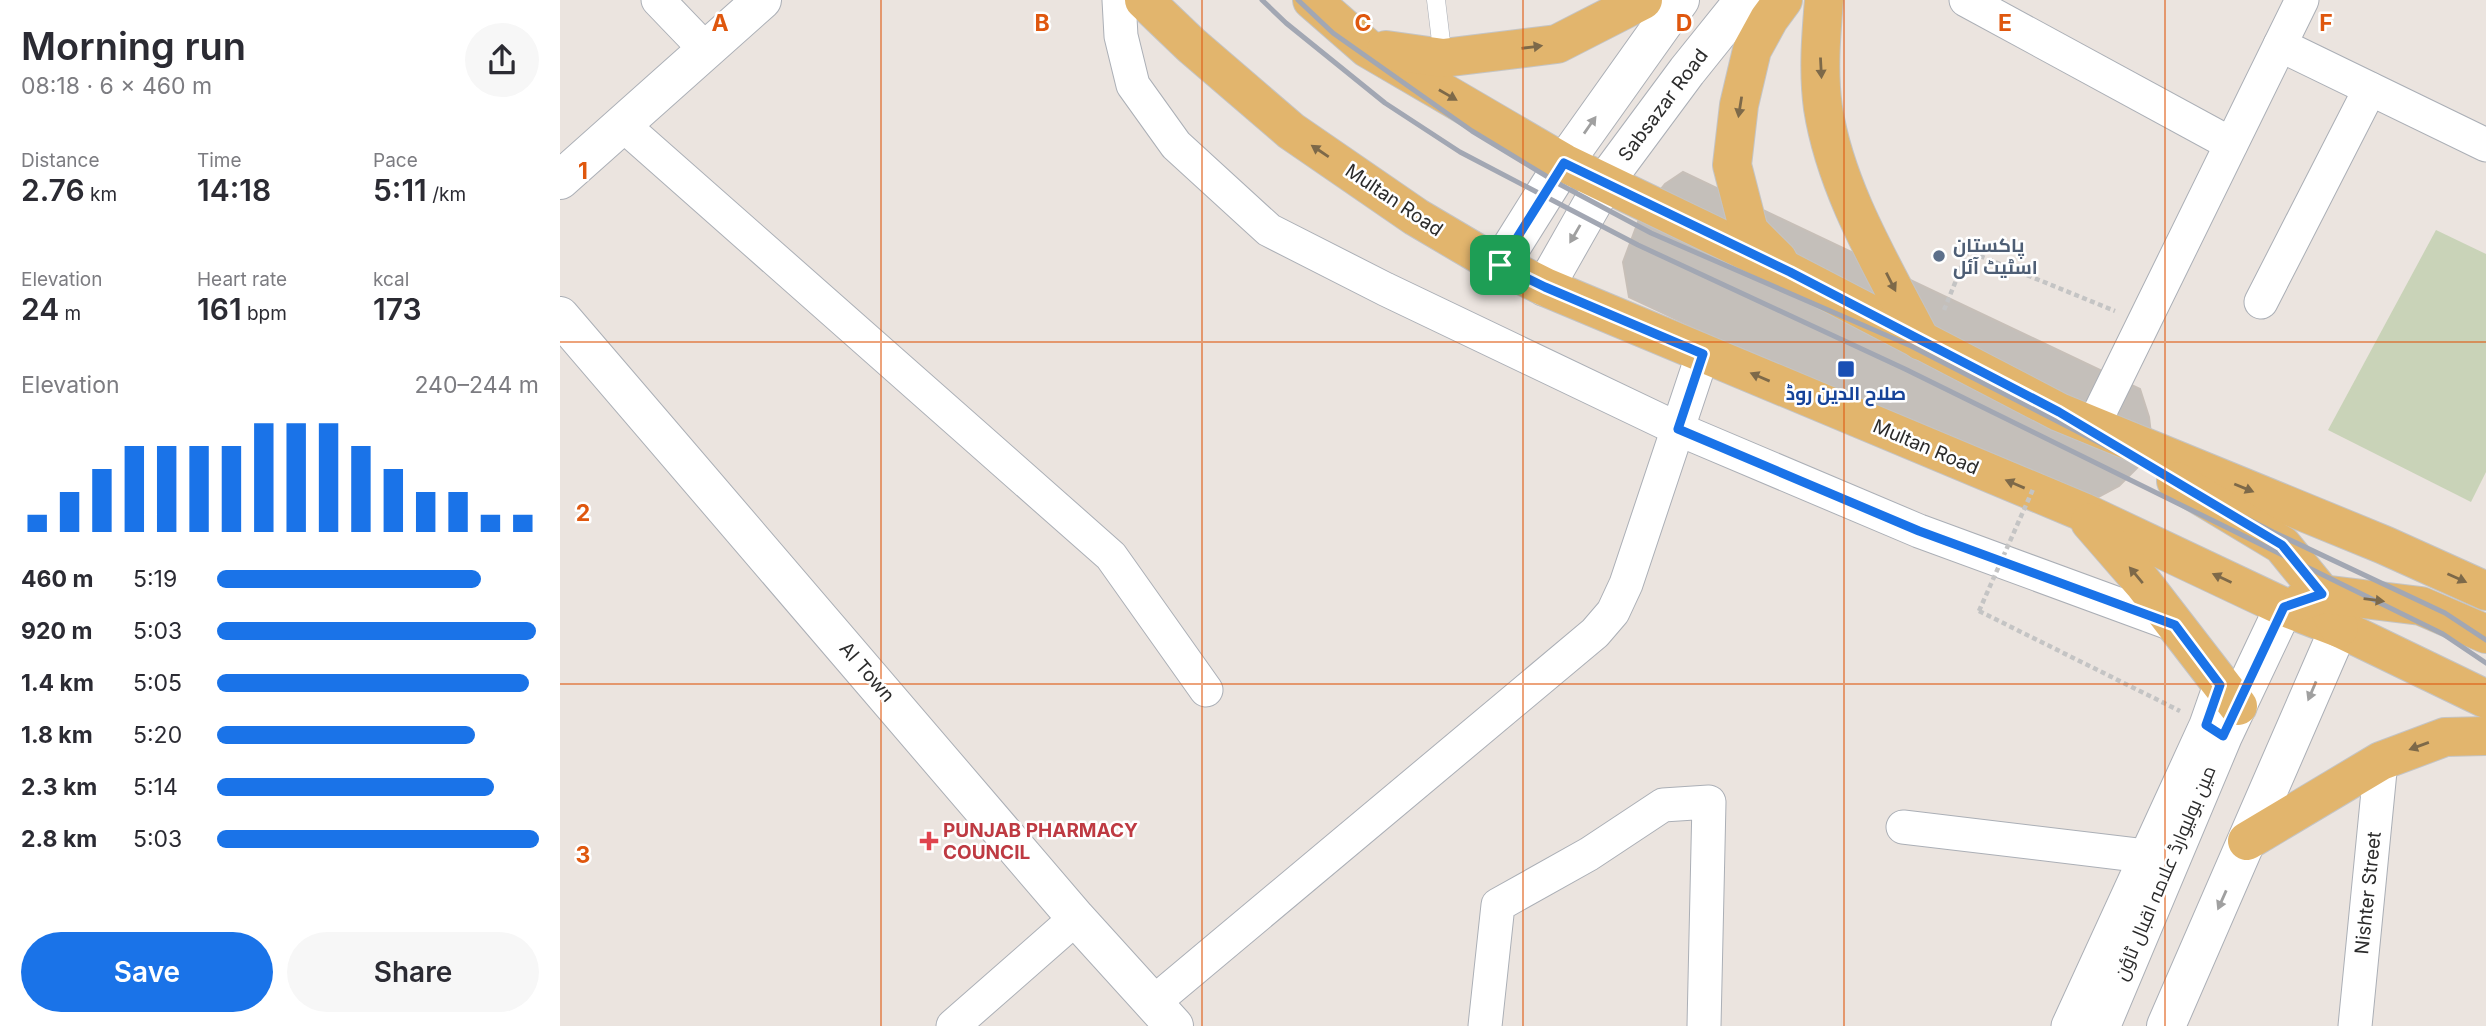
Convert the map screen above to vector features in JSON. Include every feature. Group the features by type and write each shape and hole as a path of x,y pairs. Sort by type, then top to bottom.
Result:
{"main road":[{"path":"560,180 762,0"},
{"name":"Multan Road","path":"1144,0 1191,45 1291,131 1416,217 1500,265 1545,287 2082,512 2284,607 2339,628 2486,699"},
{"path":"1312,0 1367,48 1564,163 1790,272 2076,419 2384,545 2486,591"},
{"path":"1367,48 1443,58 1557,44 1643,0"},
{"path":"1500,265 1564,163 1680,0"},
{"name":"Sabsazar Road","path":"1545,287 1605,183 1687,71 1744,0"},
{"path":"1783,0 1752,50 1740,105 1732,165 1749,231 1790,272"},
{"path":"1824,0 1820,49 1823,108 1840,174 1866,233 1925,343"},
{"name":"AI Town","path":"560,317 1076,918 1164,1014"},
{"path":"2076,419 2282,545 2322,594 2339,628 2166,1026"},
{"path":"2082,512 2175,625 2221,705"},
{"path":"2284,607 2322,594 2421,606 2486,634"},
{"name":"مین بولیوارڈ علامہ اقبال ٹاؤن","path":"2101,1026 2221,705 2284,607"},
{"path":"2247,841 2381,761 2445,737 2486,736"}],"street":[{"path":"658,0 706,50"},
{"path":"1119,0 1121,36 1133,85 1176,145 1269,230 1385,289 1678,429 1919,531 2175,625"},
{"path":"1966,0 2231,144"},
{"path":"2076,419 2231,144 2302,0"},
{"path":"2280,45 2486,145"},
{"path":"2261,302 2370,89"},
{"path":"622,125 1111,556 1206,690"},
{"path":"1164,1014 1595,633 1613,612 1626,584 1703,354"},
{"path":"2068,1026 2145,856 2221,705"},
{"name":"Nishter Street","path":"2355,1026 2381,761"},
{"path":"1485,1026 1498,905 1589,853 1663,805 1709,802 1704,1026"},
{"path":"1903,827 2145,856"},
{"path":"953,1026 1076,918"}],"lane":[{"path":"1436,0 1443,58"}],"path":[{"path":"1925,343 1968,251 2118,312"},
{"path":"2034,487 1979,611 2091,665 2221,705"}],"green space":[{"path":"2436,230 2486,254 2486,472 2471,502 2328,430"}],"building":[{"path":"1683,172 2140,389 2151,434 2145,460 2119,486 2091,501 2034,487 1629,297 1623,262 1641,214 1665,184"}],"railway":[{"path":"1262,0 1286,23 1385,103 1460,152 1638,245 1905,369 2443,634 2486,663"},
{"path":"1298,0 1333,33 1472,131 1561,185 1651,233 1911,346 2273,532 2445,613 2486,640"}],"place":[{"name":"پاکستان اسٹیٹ آئل","path":"1939,256"},
{"name":"صلاح الدین روڈ","path":"1846,369"},
{"name":"PUNJAB PHARMACY COUNCIL","path":"929,841"}],"route":[{"path":"1564,163 1790,272 2059,412 2282,545 2322,594 2284,607 2223,736 2206,725 2220,685 2175,625 1919,531 1678,429 1703,354 1500,265 1564,163"}]}
